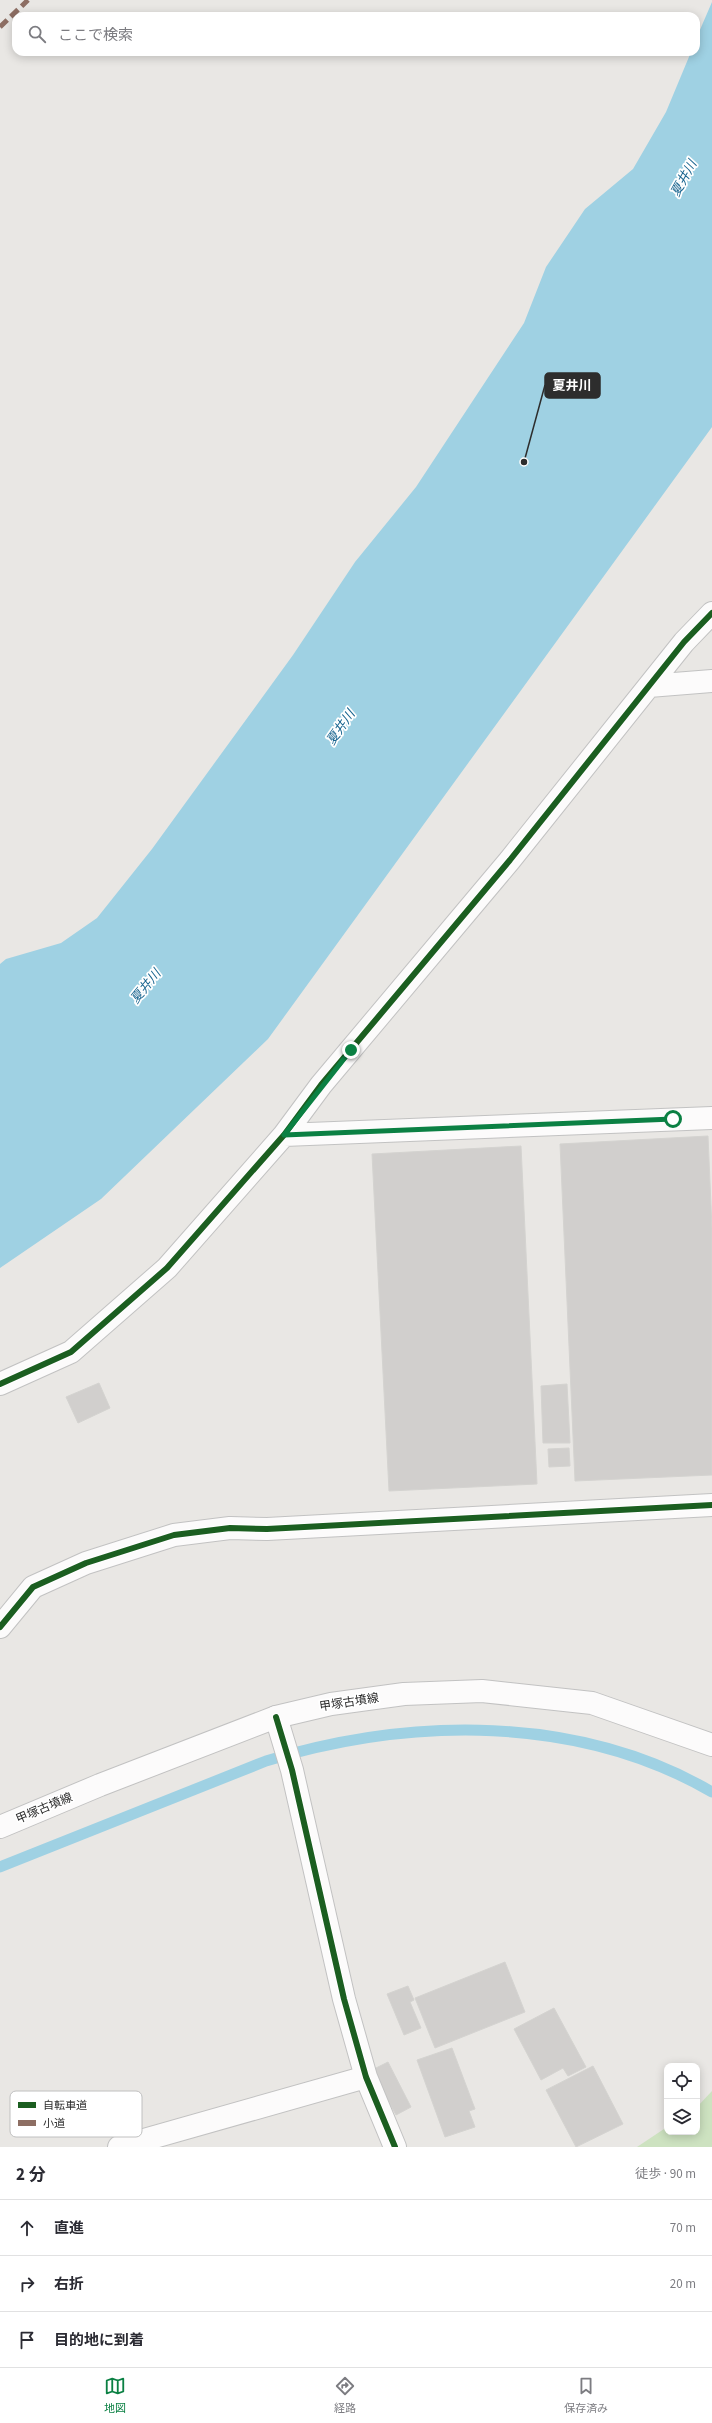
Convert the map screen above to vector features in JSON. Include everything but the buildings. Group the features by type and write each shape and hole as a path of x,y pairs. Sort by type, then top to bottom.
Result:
{"street":[{"path":"0,1384 71,1352 167,1268 284,1135 321,1085 510,860 684,642 712,613"},
{"path":"649,686 712,681"},
{"path":"284,1135 712,1118"},
{"path":"0,1627 33,1587 86,1563 174,1535 230,1528 267,1529 712,1505"},
{"name":"甲塚古墳線","path":"0,1827 100,1785 276,1717 331,1704 404,1694 482,1691 592,1703 712,1745"},
{"path":"276,1717 292,1770 344,1999 366,2077 396,2147"},
{"path":"119,2147 366,2077"}],"green space":[{"path":"712,2091 712,2147 637,2147 664,2129 664,2135 700,2135 700,2104"}],"water":[{"path":"712,2 712,427 268,1039 101,1199 0,1268 0,964 6,959 61,943 97,918 152,849 293,655 355,562 416,487 524,323 546,267 585,209 633,169 666,112 689,56 700,56 700,30"}],"waterway":[{"path":"0,1867 266,1761 321,1746 378,1736 436,1731 493,1731 550,1736 606,1748 660,1766 712,1792"}],"marked path":[{"path":"16,12 28,0"},
{"path":"0,27 12,15"}],"cycle path":[{"path":"0,1384 71,1352 167,1268 284,1135 321,1085 510,860 684,642 712,613"},
{"path":"0,1627 33,1587 86,1563 174,1535 230,1528 267,1529 712,1505"},
{"path":"276,1717 292,1770 344,1999 366,2077 395,2147"}],"place":[{"name":"夏井川","path":"524,462"}],"route":[{"path":"351,1050 321,1085 284,1135 673,1119"}]}
